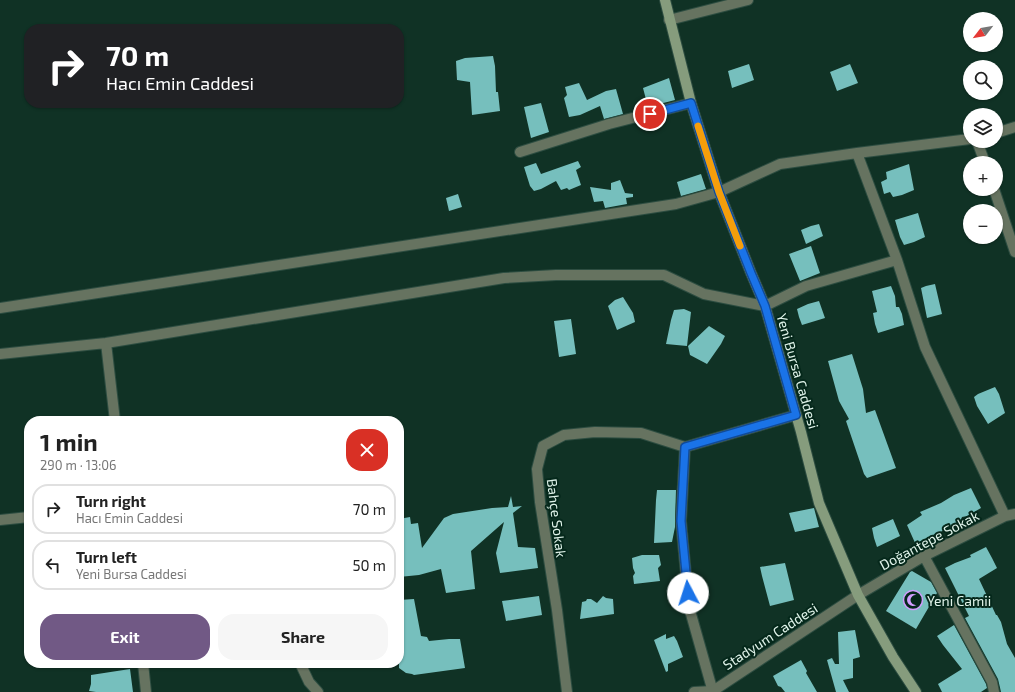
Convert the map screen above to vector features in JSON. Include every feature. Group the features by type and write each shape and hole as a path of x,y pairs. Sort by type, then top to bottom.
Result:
{"main road":[{"name":"Yeni Bursa Caddesi","path":"664,0 691,103 719,192 765,306 819,503 858,595 893,657 916,692"}],"street":[{"path":"670,20 748,0"},
{"path":"520,152 609,124 691,103"},
{"path":"1003,131 1015,127"},
{"path":"0,308 676,204 719,192 780,164 963,140"},
{"path":"857,153 897,260 925,347 1005,516"},
{"path":"996,196 1015,252"},
{"path":"0,354 106,343 504,278 556,275 664,275 704,294 765,306 806,286 897,260"},
{"path":"106,343 114,416"},
{"path":"694,692 713,691 689,607 681,521 685,447 796,415"},
{"name":"Bahçe Sokak","path":"567,692 557,610 540,502 537,469 543,446 564,435 595,432 642,433 685,447"},
{"name":"Doğantepe Sokak","path":"858,595 924,556 1005,516 1015,514"},
{"path":"0,520 24,518"},
{"path":"924,556 992,682 994,692"},
{"name":"Stadyum Caddesi","path":"713,691 858,595"},
{"path":"144,668 146,692"},
{"path":"302,668 309,682 318,692"}],"building":[{"path":"493,56 496,92 498,92 500,111 472,115 470,82 457,80 456,61 465,58"},
{"path":"749,64 754,80 732,88 728,71"},
{"path":"850,64 858,83 837,91 830,72"},
{"path":"669,78 675,100 648,107 643,88"},
{"path":"579,83 587,100 606,91 616,89 623,114 604,119 600,106 580,115 569,117 564,98 567,95 565,87"},
{"path":"541,103 549,132 531,138 524,107"},
{"path":"578,161 581,167 576,170 581,185 569,190 567,188 561,190 556,181 534,191 530,186 524,167 536,163 541,174"},
{"path":"909,164 914,190 893,197 890,192 884,194 881,182 887,179 886,172"},
{"path":"701,174 706,189 681,196 677,182"},
{"path":"620,180 625,193 633,194 633,197 626,198 627,204 605,208 603,201 594,202 590,187 611,190 611,183"},
{"path":"458,194 462,207 449,211 446,198"},
{"path":"918,213 925,237 904,245 895,220"},
{"path":"819,224 823,236 806,244 801,230"},
{"path":"811,246 820,273 800,281 789,254"},
{"path":"935,284 942,314 927,318 921,288"},
{"path":"891,286 895,296 896,307 899,307 904,325 878,333 873,313 877,312 872,291"},
{"path":"623,297 633,313 635,322 617,330 608,306 615,300"},
{"path":"819,301 825,318 802,325 797,309"},
{"path":"684,309 691,312 687,346 666,344 674,310"},
{"path":"571,319 576,354 559,357 554,321"},
{"path":"709,326 725,336 707,364 690,355 688,346"},
{"path":"852,354 863,389 866,413 875,410 896,468 867,478 864,474 846,421 849,419 839,401 828,361"},
{"path":"995,387 999,394 1005,413 988,424 977,406 974,397"},
{"path":"971,488 981,508 967,516 962,517 958,526 928,537 916,545 907,525 922,515 920,512"},
{"path":"657,490 676,490 675,527 672,542 654,543"},
{"path":"511,496 513,507 522,506 513,513 518,547 535,548 538,568 500,573 496,553 504,522 471,551 475,589 446,593 441,569 419,575 404,576 404,518 410,517 411,524 418,523 422,548 444,518 453,514 508,507"},
{"path":"814,508 819,527 795,532 789,513"},
{"path":"893,519 900,536 877,547 872,528"},
{"path":"986,547 997,568 979,579 996,615 1001,622 1007,644 1015,658 1015,692 1001,692 998,679 965,618 969,616 945,568 971,557 970,555"},
{"path":"642,555 659,555 661,565 658,568 660,581 634,584 633,576 635,573 632,558"},
{"path":"785,563 794,600 770,606 760,567"},
{"name":"Yeni Camii","path":"912,571 931,582 937,593 916,629 886,611"},
{"path":"539,596 542,615 506,621 502,601"},
{"path":"603,596 613,599 614,614 580,619 582,602 586,601 587,599 591,599 597,603"},
{"path":"414,599 421,636 427,637 429,641 460,639 465,668 414,675 406,673 399,668 404,668 404,600"},
{"path":"954,625 986,684 987,688 981,692 942,692 938,684 962,669 937,636"},
{"path":"855,630 860,657 853,659 853,678 843,680 849,692 836,692 827,660 832,658 835,664 839,664 838,632"},
{"path":"666,634 666,639 674,636 683,657 668,664 668,671 666,672 654,640"},
{"path":"801,660 807,671 806,673 817,692 785,692 778,686 773,676"},
{"path":"130,669 133,692 89,691 91,675"}],"slow traffic":[{"path":"698,126 719,192 740,246"}],"place":[{"name":"Yeni Camii","path":"913,600"}],"route":[{"path":"650,114 691,103 719,192 765,306 796,415 685,447 681,521 688,593"}]}
